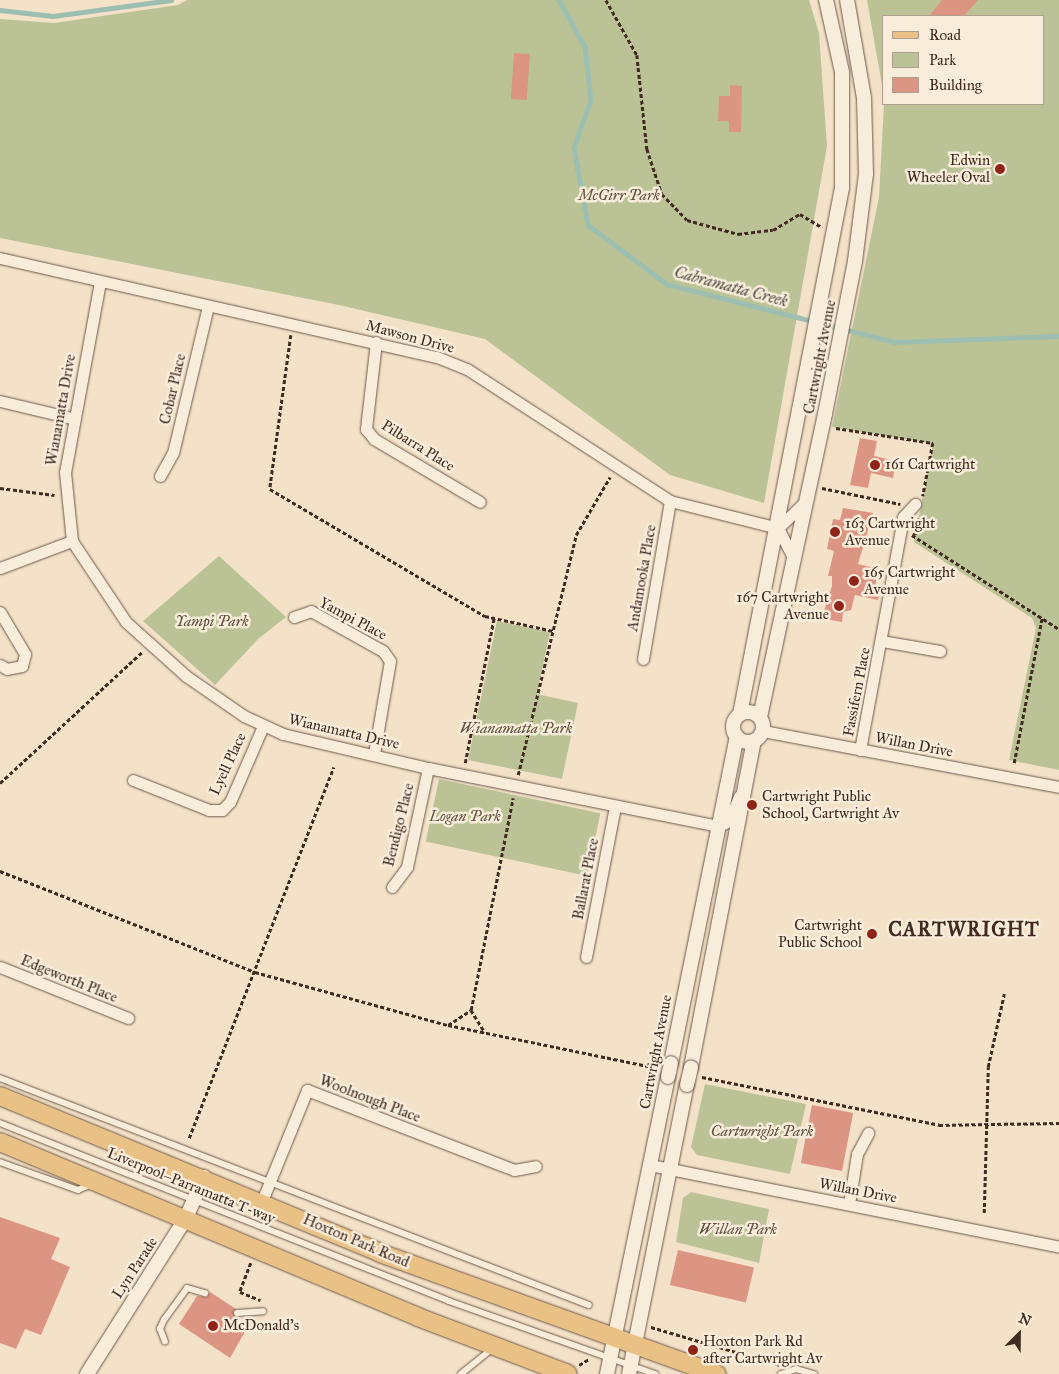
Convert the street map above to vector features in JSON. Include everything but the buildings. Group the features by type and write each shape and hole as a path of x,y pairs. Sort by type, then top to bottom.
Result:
{"main road":[{"name":"Hoxton Park Road","path":"0,1096 204,1177 380,1253 614,1340 718,1374"},
{"path":"0,1142 494,1348 566,1372"}],"street":[{"name":"Cartwright Avenue","path":"608,1374 667,1070 737,737 733,725 740,714 802,409 842,188 845,115 842,72 826,0"},
{"name":"Cartwright Avenue","path":"630,1370 670,1169 692,1076 744,791 795,562 855,261 868,139 847,0"},
{"name":"Mawson Drive","path":"0,258 100,282 376,342 467,369 670,501 778,528"},
{"name":"Wianamatta Drive","path":"100,282 72,418 65,472 66,497 72,541 126,622 149,645 216,698 263,726 317,743 374,754 428,768 718,826"},
{"name":"Cobar Place","path":"160,476 173,453 208,306"},
{"name":"Pilbarra Place","path":"376,342 366,429 374,439 480,502"},
{"path":"0,401 72,418"},
{"path":"795,562 778,528 806,500"},
{"name":"Andamooka Place","path":"643,659 670,501"},
{"name":"Fassifern Place","path":"860,750 882,641 903,517 916,506"},
{"path":"0,568 72,541"},
{"name":"Yampi Place","path":"294,617 310,611 383,651 390,661 374,754"},
{"path":"0,612 25,654 22,666 7,670 0,665"},
{"name":"Fassifern Place","path":"882,641 940,651"},
{"path":"737,737 759,730 750,711 740,714"},
{"name":"Lyell Place","path":"133,780 209,810 222,810 230,802 263,726"},
{"name":"Willan Drive","path":"759,730 1059,787"},
{"name":"Bendigo Place","path":"392,887 407,867 428,768"},
{"path":"718,826 729,821 744,791"},
{"name":"Ballarat Place","path":"586,957 615,806"},
{"name":"Edgeworth Place","path":"0,967 128,1018"},
{"name":"Woolnough Place","path":"262,1201 307,1090 514,1170 536,1166"},
{"path":"849,1204 857,1154 868,1133"},
{"name":"Willan Drive","path":"650,1164 1059,1247"},
{"name":"Lyn Parade","path":"87,1374 186,1218 204,1177"}],"lane":[{"path":"0,1078 589,1305"},
{"name":"Liverpool–Parramatta T-way","path":"0,1123 194,1200 611,1359 630,1370 655,1374"},
{"path":"0,1162 78,1190 96,1182"},
{"path":"165,1342 160,1329 164,1320 187,1288 205,1293"},
{"path":"237,1313 242,1316 263,1311"},
{"path":"460,1374 494,1348"},
{"path":"781,1374 796,1369 814,1374"}],"path":[{"path":"606,0 637,56 647,148 662,194 688,220 738,234 773,230 800,214 834,234"},
{"path":"292,324 270,488 494,618 553,631"},
{"path":"822,488 916,506 933,443 832,427"},
{"path":"518,775 576,535 616,467"},
{"path":"0,488 66,497"},
{"path":"912,535 1059,628"},
{"path":"462,774 494,618"},
{"path":"1014,763 1042,618"},
{"path":"0,783 149,645"},
{"path":"189,1138 334,767"},
{"path":"485,1033 472,1010 513,798"},
{"path":"0,871 255,972 448,1025 667,1070"},
{"path":"984,1213 988,1067 1004,994"},
{"path":"448,1025 472,1010"},
{"path":"692,1076 940,1126 1059,1123"},
{"path":"252,1259 240,1292 260,1300"},
{"path":"651,1326 796,1369"},
{"path":"566,1372 589,1358"}],"green space":[{"name":"McGirr Park","path":"187,0 809,0 819,33 827,146 764,503 670,475 485,339 339,305 0,238 0,19 54,23 178,5"},
{"path":"867,0 1059,0 1059,770 1009,760 1036,628 1032,618 914,542 933,444 832,427 879,197 884,105 1044,105 1044,15 882,15 882,85"},
{"name":"Yampi Park","path":"219,556 286,617 258,639 215,685 143,621"},
{"name":"Wianamatta Park","path":"497,621 550,632 537,694 578,703 562,779 468,760"},
{"name":"Logan Park","path":"439,779 600,813 587,876 426,842"},
{"name":"Cartwright Park","path":"705,1084 806,1104 790,1174 697,1155 691,1147"},
{"name":"Willan Park","path":"691,1192 769,1209 759,1263 676,1242 683,1198"}],"waterway":[{"name":"Cabramatta Creek","path":"0,10 53,16 171,0"},
{"name":"Cabramatta Creek","path":"559,0 585,47 591,100 574,148 588,225 667,284 894,342 1059,336"}],"place":[{"name":"Edwin Wheeler Oval","path":"1000,169"},
{"name":"161 Cartwright","path":"875,465"},
{"name":"163 Cartwright Avenue","path":"835,532"},
{"name":"165 Cartwright Avenue","path":"854,581"},
{"name":"167 Cartwright Avenue","path":"839,606"},
{"name":"Cartwright Public School, Cartwright Av","path":"752,805"},
{"name":"Cartwright Public School","path":"872,934"},
{"name":"McDonald's","path":"213,1326"},
{"name":"Hoxton Park Rd after Cartwright Av","path":"693,1350"}],"district":[{"name":"CARTWRIGHT","path":"964,929"}]}
